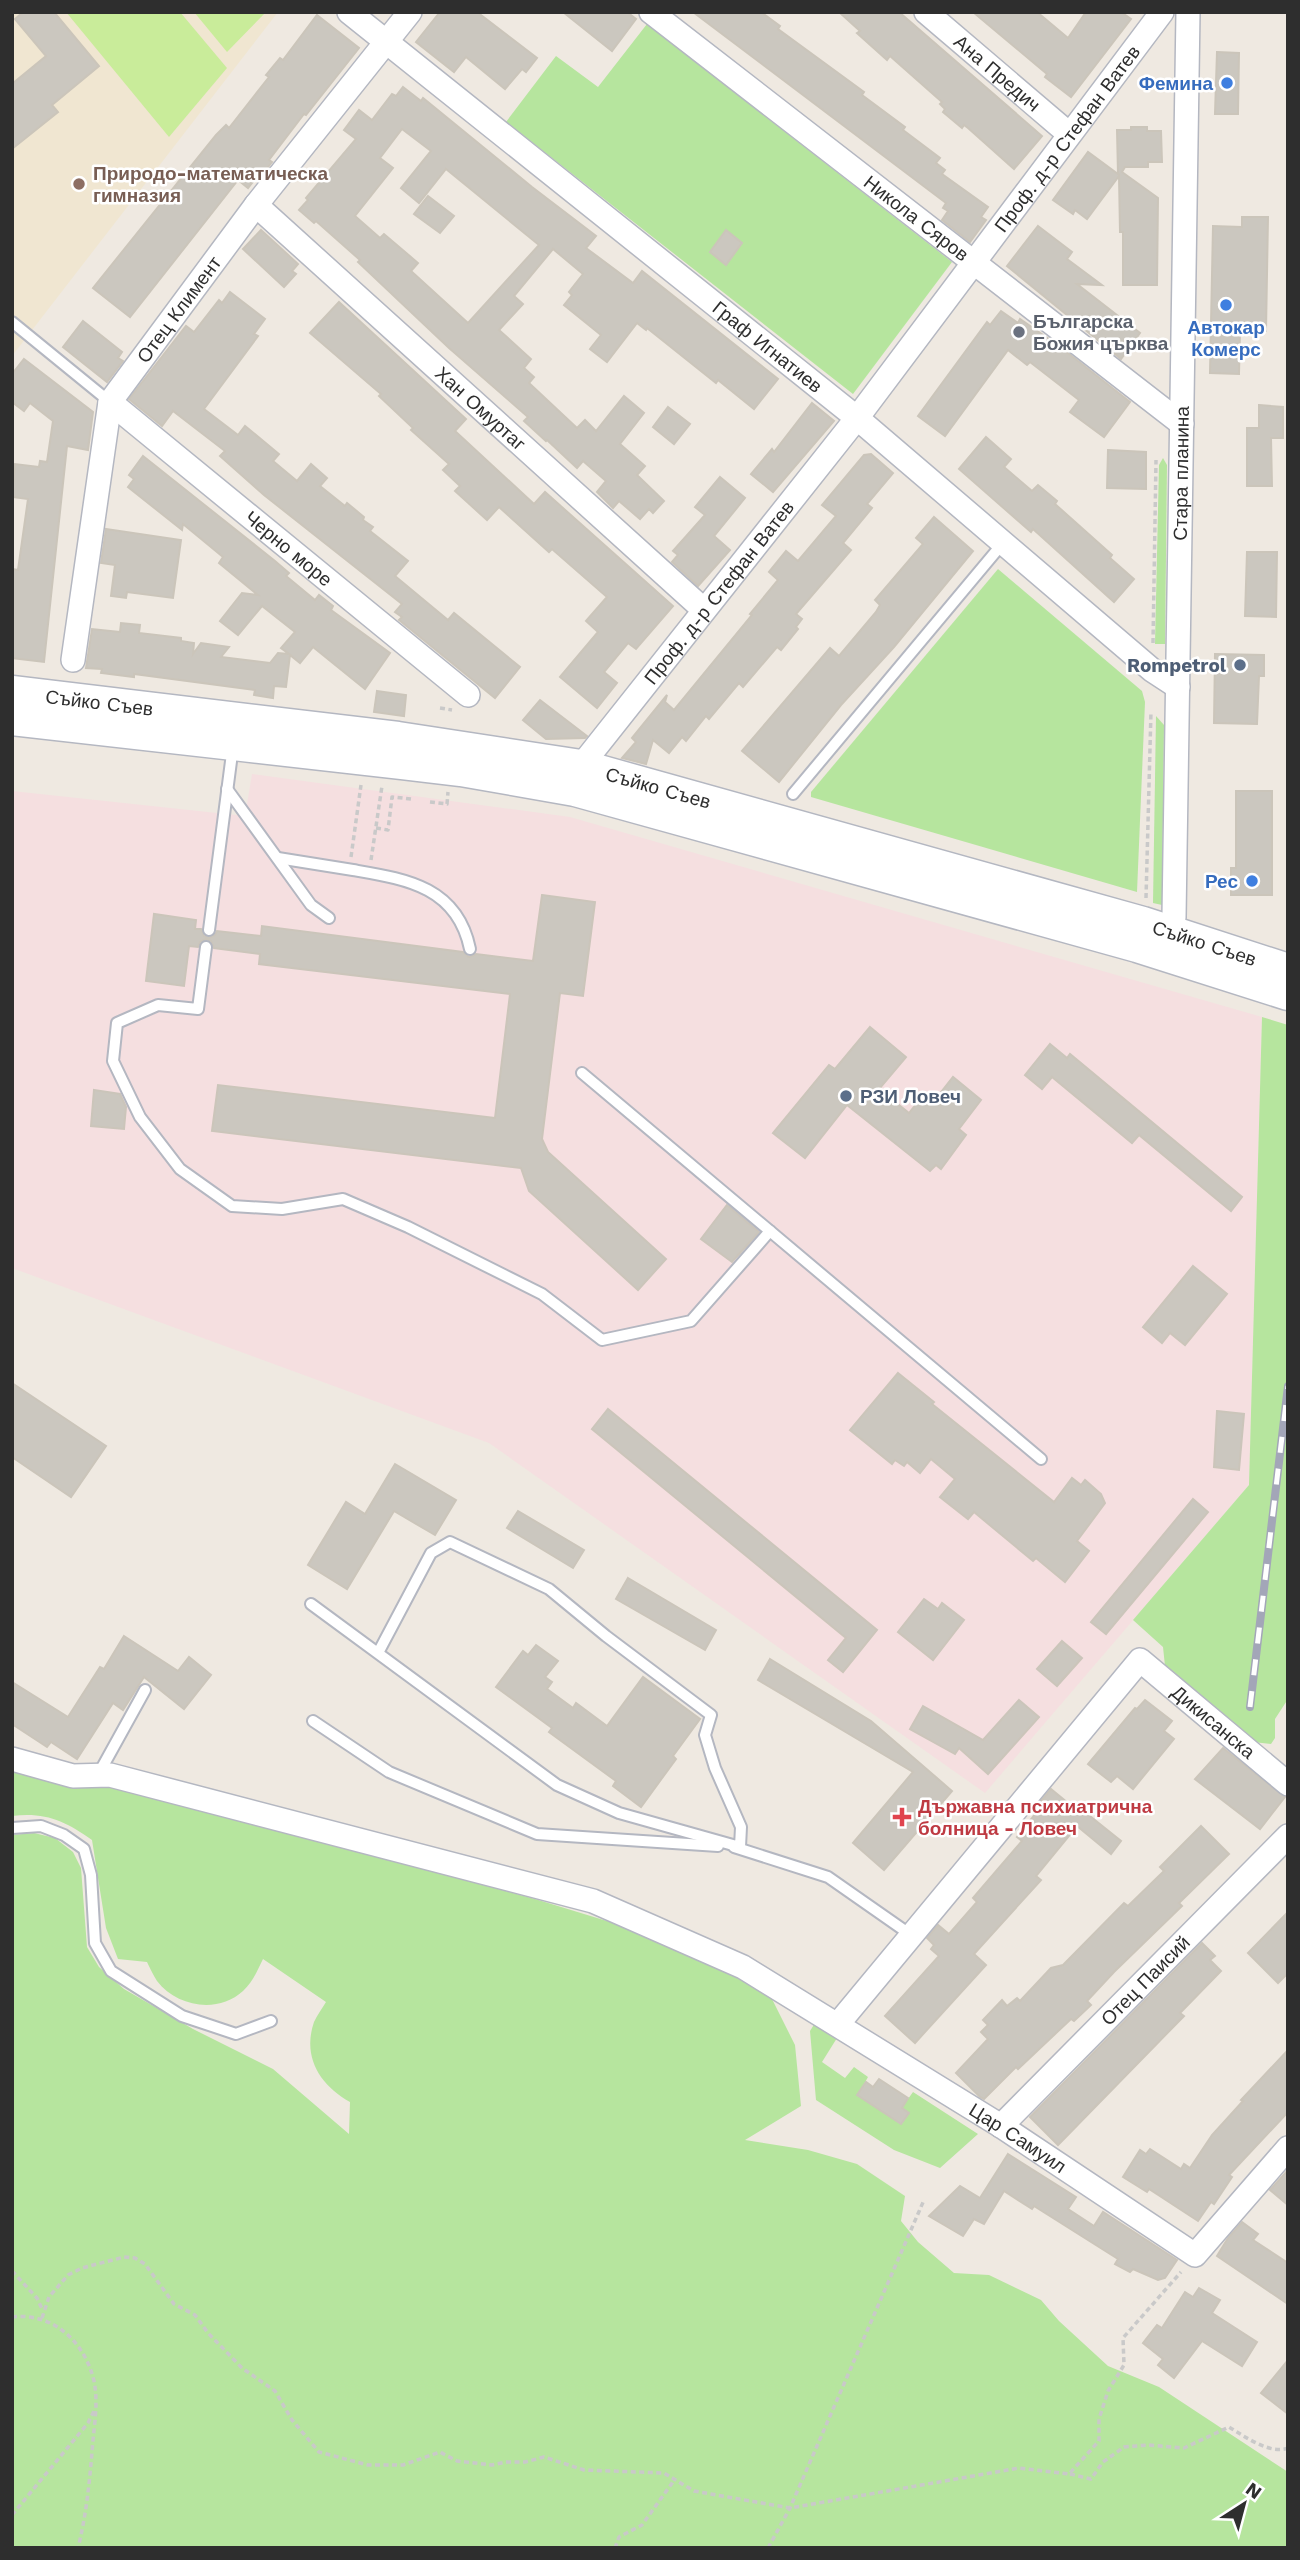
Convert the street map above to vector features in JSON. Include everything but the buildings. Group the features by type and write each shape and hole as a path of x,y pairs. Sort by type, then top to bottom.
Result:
{"street":[{"name":"Граф Игнатиев","path":"349,12 857,418 1152,670 1178,687"},
{"name":"Отец Климент","path":"73,660 110,402 257,205 410,12"},
{"name":"Никола Сяров","path":"650,12 1182,424"},
{"name":"Ана Предич","path":"926,12 1069,134"},
{"name":"Проф. д-р Стефан Ватев","path":"578,778 705,610 857,418 1162,12"},
{"name":"Стара планина","path":"1171,944 1178,687 1188,12"},
{"name":"Хан Омуртаг","path":"257,205 705,610"},
{"name":"Черно море","path":"110,402 468,695"},
{"name":"Съйко Съев","path":"12,692 461,770 578,778 1171,944 1255,972 1288,994"},
{"name":"Съйко Съев","path":"12,719 235,731"},
{"name":"Съйко Съев","path":"1255,972 1288,970"},
{"name":"Дикисанска","path":"911,1935 1140,1660 1288,1784"},
{"name":"Цар Самуил","path":"12,1759 73,1776 110,1774 593,1901 743,1967 838,2024 1001,2126 1189,2262"},
{"name":"Отец Паисий","path":"1001,2126 1288,1836"},
{"path":"838,2024 911,1935"},
{"path":"1189,2262 1288,2148"}],"lane":[{"path":"12,322 110,402"},
{"path":"793,794 1003,543"},
{"path":"209,930 235,731"},
{"path":"227,789 311,905 329,918"},
{"path":"278,858 405,879 432,891 453,911 467,935 470,949"},
{"path":"206,947 198,1009 158,1005 117,1023 113,1061 139,1117 180,1169 232,1206 282,1209 343,1199 408,1227 542,1294 602,1340 691,1321 770,1231"},
{"path":"582,1073 1041,1459"},
{"path":"378,1653 431,1553 450,1542 549,1589 606,1636 711,1715 705,1735 715,1768 741,1827 740,1847"},
{"path":"311,1604 557,1785 619,1813 740,1847 828,1877 911,1935"},
{"path":"98,1775 145,1690"},
{"path":"313,1721 390,1772 537,1835 740,1847"},
{"path":"12,1828 41,1826 64,1835 84,1849 91,1875 95,1943 111,1971 182,2016 236,2034 271,2021"}],"path":[{"path":"1153,652 1156,460"},
{"path":"1146,900 1151,711"},
{"path":"352,850 362,783"},
{"path":"372,854 382,786"},
{"path":"376,828 388,830 392,797 411,799"},
{"path":"430,802 447,804"},
{"path":"768,2548 790,2508 923,2200"},
{"path":"42,2318 48,2297 68,2275 82,2268 124,2257 135,2258 145,2264 174,2304 195,2315 208,2333 242,2368 275,2391 292,2420 319,2452 368,2465 403,2465 440,2452 457,2461 492,2465 544,2458 584,2470 664,2473 694,2491 790,2508 1018,2468 1091,2479 1103,2462 1124,2447 1148,2445 1184,2448 1229,2427 1255,2442 1282,2450 1288,2448"},
{"path":"1069,2474 1099,2441 1099,2419 1108,2391 1124,2365 1123,2338 1189,2262"},
{"path":"12,2272 37,2298 43,2311"},
{"path":"12,2317 42,2318 57,2325 75,2342 94,2380 96,2406 89,2497 78,2548"},
{"path":"12,2515 88,2423 96,2406"},
{"path":"615,2548 618,2537 642,2525 675,2479"}],"shaded area":[{"name":"Природо-математическа гимназия","path":"12,12 278,12 12,356"},
{"path":"252,774 570,817 1262,1017 1249,1485 985,1793 489,1443 12,1268 12,791 245,816"}],"green space":[{"path":"66,12 180,12 227,68 169,137"},
{"path":"194,12 266,12 227,52"},
{"path":"647,24 952,262 853,394 506,122 556,56 598,87"},
{"path":"1163,458 1167,465 1165,644 1155,644 1159,465"},
{"path":"998,569 1142,691 1145,702 1137,892 811,797 811,792"},
{"path":"1156,716 1164,725 1162,905 1153,903"},
{"path":"1262,1017 1288,1025 1288,1699 1275,1719 1275,1738 1271,1744 1253,1742 1165,1666 1163,1647 1133,1620 1249,1485"},
{"path":"12,1766 116,1787 535,1899 620,1925 767,1989 795,2045 801,2106 745,2140 808,2150 857,2164 905,2196 901,2221 918,2242 954,2273 989,2275 1041,2300 1059,2321 1108,2366 1159,2387 1288,2472 1288,2548 12,2548 12,1835 34,1833 55,1838 73,1852 81,1868 87,1947 99,1967 124,1989 193,2029 273,2069 349,2134 350,2102 322,2078 312,2058 310,2047 314,2022 326,2002 263,1959 243,1991 222,2003 210,2005 186,2002 175,1997 157,1981 147,1962 118,1959 106,1928 92,1840 55,1819 35,1815 12,1816"},
{"path":"815,2023 832,2030 837,2038 822,2062 845,2078 854,2067 868,2077 858,2095 908,2099 913,2092 978,2134 940,2168 894,2150 816,2100 810,2031"}],"railway":[{"path":"1250,1707 1288,1386"}],"place":[{"name":"Фемина","path":"1227,83"},
{"name":"Природо-математическа гимназия","path":"79,184"},
{"name":"Автокар Комерс","path":"1226,305"},
{"name":"Българска Божия църква","path":"1019,332"},
{"name":"Rompetrol","path":"1240,665"},
{"name":"Рес","path":"1252,881"},
{"name":"РЗИ Ловеч","path":"846,1096"},
{"name":"Държавна психиатрична болница - Ловеч","path":"902,1817"}]}
